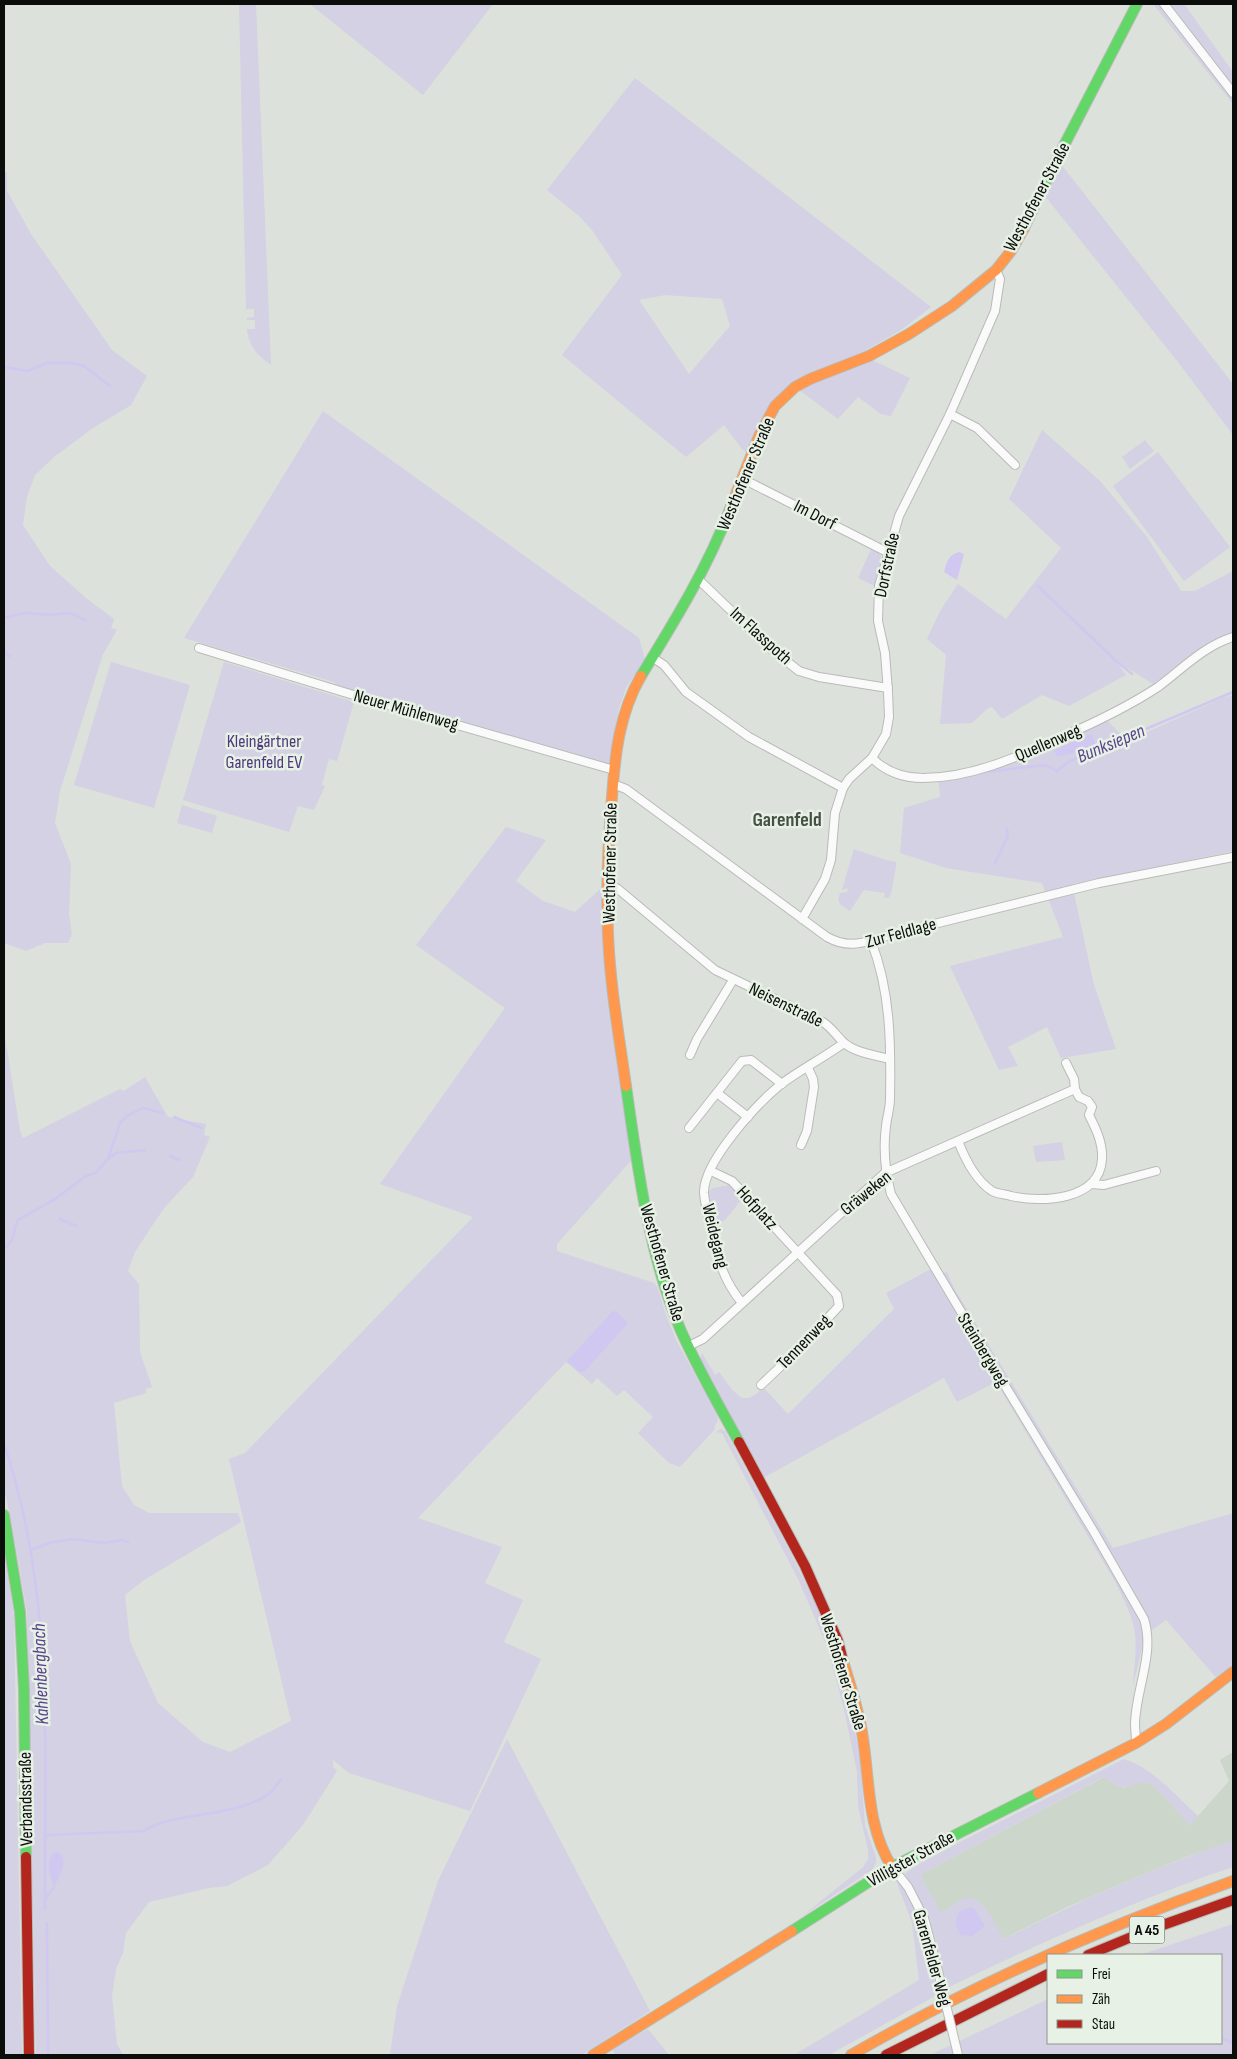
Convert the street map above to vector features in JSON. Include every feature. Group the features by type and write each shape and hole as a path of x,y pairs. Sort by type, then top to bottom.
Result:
{"main road":[{"name":"Westhofener Straße","path":"892,1867 883,1853 872,1820 862,1731 838,1641 805,1566 689,1346 677,1320 661,1274 647,1219 613,986 608,936 607,883 612,784 624,712 632,692 699,580 718,541 766,421 784,396 795,387 810,378 869,356 909,334 952,306 996,270 1011,251 1024,228 1056,159 1137,4"},
{"name":"Verbandsstraße","path":"4,1515 20,1612 24,1690 29,2055"},
{"name":"Villigster Straße","path":"593,2055 892,1867 1136,1743 1166,1724 1233,1672"},
{"name":"A 45","path":"1048,1954 1166,1904 1233,1881"},
{"name":"A 45","path":"1090,1954 1146,1931 1233,1900"},
{"name":"A 45","path":"851,2055 935,2007 1047,1954"},
{"path":"886,2055 958,2017 1047,1974"}],"street":[{"path":"1164,4 1233,93"},
{"name":"Dorfstraße","path":"802,919 826,879 831,860 833,819 843,788 848,779 872,758 886,734 890,717 888,688 885,653 878,621 879,586 887,552 899,516 950,414 995,311 1000,279 996,270"},
{"path":"950,414 985,434 1015,465"},
{"name":"Im Dorf","path":"742,479 887,552"},
{"name":"Im Flasspoth","path":"699,580 771,649 799,670 818,677 888,688"},
{"name":"Quellenweg","path":"872,758 881,767 892,772 923,778 984,768 1038,748 1106,718 1158,687 1208,648 1233,637"},
{"name":"Neuer Mühlenweg","path":"199,648 360,697 614,770"},
{"path":"652,658 664,665 686,692 749,738 843,788"},
{"name":"Zur Feldlage","path":"612,784 626,789 802,919 840,944 856,945 1099,883 1233,857"},
{"name":"Neisenstraße","path":"607,883 618,889 715,970 823,1022 832,1028 844,1044 863,1053 889,1058"},
{"name":"Steinbergweg","path":"871,941 880,964 887,998 890,1102 884,1151 885,1173 891,1194 1094,1532 1144,1619 1148,1633 1148,1648 1135,1723 1136,1743"},
{"name":"Neisenstraße","path":"690,1055 697,1039 733,980"},
{"name":"Weidegang","path":"742,1304 726,1280 717,1254 704,1191 710,1171 718,1156 748,1117 782,1084 844,1044"},
{"path":"690,1128 742,1061 751,1060 782,1084"},
{"path":"958,1141 970,1167 993,1192 1026,1200 1048,1199 1068,1196 1090,1184 1102,1160 1100,1137 1089,1115 1092,1107 1088,1100 1079,1097 1075,1089 1074,1079 1066,1063"},
{"path":"801,1145 807,1131 814,1087 814,1079 808,1068"},
{"name":"Gräweken","path":"689,1346 703,1339 885,1173 1075,1089"},
{"path":"717,1093 748,1117"},
{"name":"Hofplatz","path":"710,1171 732,1181 798,1252"},
{"path":"1090,1184 1104,1185 1156,1171"},
{"name":"Tennenweg","path":"761,1385 802,1346 839,1306 837,1295 798,1252"},
{"name":"Garenfelder Weg","path":"892,1867 908,1887 924,1918 958,2055"}],"shaded area":[{"path":"959,552 964,554 957,580 944,572 950,557"},
{"path":"1091,734 1098,748 1057,757 1054,750"},
{"path":"613,1311 626,1321 627,1324 584,1372 578,1371 567,1361"},
{"path":"1233,1752 1233,1841 1183,1858 1125,1882 1065,1908 1003,1939 983,1904 965,1899 941,1913 920,1875 1104,1777 1117,1786 1124,1788 1134,1783 1146,1782 1153,1785 1190,1825 1229,1781 1220,1760"},
{"path":"58,1852 63,1859 63,1864 61,1874 54,1887 49,1870 49,1861 53,1853"},
{"path":"970,1907 974,1908 985,1926 972,1936 960,1935 956,1924 957,1915 959,1912"}],"green space":[{"path":"239,4 256,4 271,365 254,350 247,329 255,329 255,320 247,320 247,318 254,317 254,309 246,309"},
{"path":"310,4 493,4 423,95"},
{"path":"1153,4 1184,4 1233,72 1233,104"},
{"path":"635,78 931,307 901,330 866,350 874,361 910,378 891,416 881,414 858,397 838,419 795,387 747,453 724,425 686,457 562,355 622,275 592,230 579,216 547,190","holes":["665,295 722,299 730,326 689,374 639,300"]},
{"path":"1057,159 1233,384 1233,435 1178,362 1041,191"},
{"path":"4,172 7,172 7,191 31,234 112,350 147,376 131,405 93,428 54,457 35,475 27,497 23,525 50,566 86,598 114,619 111,628 117,630 103,654 60,791 55,823 71,864 69,914 72,934 68,943 45,943 26,951 4,943"},
{"path":"323,411 639,638 645,659 626,688 618,712 609,763 607,764 337,686 334,682 184,638"},
{"path":"1042,430 1100,481 1147,537 1181,591 1195,591 1233,571 1233,638 1219,642 1158,687 1116,661 1126,675 1069,706 1042,695 1002,719 992,707 987,709 972,723 940,724 946,655 927,639 940,611 958,584 1006,619 1061,548 1009,499"},
{"path":"1145,440 1154,451 1130,469 1122,457"},
{"path":"1158,452 1230,547 1184,581 1113,486"},
{"path":"871,549 878,551 882,559 875,586 858,578"},
{"path":"111,662 190,685 154,808 74,785"},
{"name":"Kleingärtner Garenfeld EV","path":"224,662 354,702 337,761 329,759 322,785 325,786 314,810 298,806 289,832 183,800"},
{"path":"1233,695 1233,851 1072,884 1094,985 1116,1049 1061,1058 1047,1027 1008,1047 1018,1066 999,1070 950,966 1063,937 1042,883 946,868 900,853 904,808 940,797 938,776 984,769 1105,718 1127,741"},
{"path":"182,805 217,816 212,833 177,823"},
{"path":"506,827 546,840 516,881 543,901 575,912 607,883 636,1155 557,1244 557,1251 654,1283 657,1286 677,1342 717,1414 718,1421 714,1427 715,1429 680,1467 669,1463 638,1433 653,1417 624,1390 617,1396 597,1378 592,1384 566,1362 418,1518 502,1547 485,1583 523,1600 504,1642 541,1659 470,1811 349,1773 333,1760 333,1767 337,1771 303,1825 268,1865 227,1886 209,1888 149,1902 126,1933 123,1953 116,1969 112,1996 117,2044 123,2055 36,2055 27,1613 4,1489 4,1030 20,1131 23,1138 120,1089 124,1091 145,1077 168,1117 206,1124 204,1135 210,1137 193,1177 165,1207 135,1252 128,1271 139,1284 140,1352 152,1387 146,1389 146,1393 114,1403 122,1486 134,1505 149,1513 238,1513 241,1522 144,1580 125,1595 130,1641 158,1703 203,1742 230,1752 291,1721 229,1459 245,1453 473,1217 380,1184 505,1008 416,945"},
{"path":"854,849 896,862 896,866 891,894 888,898 884,897 885,893 864,890 850,911 841,905 838,900 840,893 847,892 848,888 842,890"},
{"path":"1062,1142 1065,1160 1036,1162 1033,1146"},
{"path":"730,1185 742,1199 724,1221 717,1222 714,1218 708,1192 713,1188"},
{"path":"931,1269 1086,1522 1140,1620 1144,1641 1133,1685 1136,1653 1135,1634 1125,1601 996,1382 957,1402 944,1378 763,1478 700,1359 702,1353 715,1375 719,1372 741,1397 751,1397 763,1387 788,1414 894,1309 886,1293"},
{"path":"947,1272 954,1288 1113,1548 1233,1513 1233,1672 1220,1682 1166,1620 1148,1633 1146,1618 940,1274"},
{"path":"721,1429 725,1431 789,1550 815,1603 833,1649 854,1726 860,1760 865,1825 876,1863 872,1870 801,1917 863,1867 868,1859 868,1850 858,1806 857,1772 844,1709 827,1646 798,1579 722,1433 716,1432"},
{"path":"4,1551 14,1615 22,2055 4,2055"},
{"path":"507,1739 650,2011 582,2055 390,2055 397,2006 438,1881"},
{"path":"1124,1759 1135,1763 1155,1776 1198,1816 1190,1825 1153,1785 1139,1783 1128,1787 1121,1787 1103,1777 920,1875 941,1913 962,1899 972,1898 989,1912 1004,1939 1117,1886 1174,1862 1233,1841 1233,1867 1088,1923 947,1988 935,1938 925,1911 905,1874 914,1867 962,1841"},
{"path":"896,1880 898,1880 922,1920 937,1995 829,2055 794,2055 919,1980 912,1923"},
{"path":"1233,1924 1233,2055 930,2055 1047,1999 1047,2044 1222,2044 1222,1954 1143,1954"},
{"path":"648,2029 669,2055 616,2055 612,2049"}],"waterway":[{"path":"4,367 28,371 47,363 73,363 84,366 110,386"},
{"path":"1038,586 1132,674"},
{"path":"4,618 25,613 50,615 70,613 85,620"},
{"path":"4,653 10,656"},
{"name":"Bunksiepen","path":"978,773 1045,765 1057,771 1068,762 1233,692"},
{"path":"995,863 1008,836 1007,829"},
{"path":"4,1249 13,1237 18,1220 55,1199 86,1176 95,1173 108,1159 120,1123 127,1116 143,1108 163,1113"},
{"path":"174,1117 201,1128"},
{"path":"109,1158 116,1153 145,1150"},
{"path":"170,1156 179,1160"},
{"path":"60,1219 76,1226"},
{"name":"Kahlenbergbach","path":"4,1444 20,1500 32,1558 39,1615 45,1733 45,1909"},
{"path":"30,1550 53,1542 73,1539 104,1543 122,1540 128,1542"},
{"path":"46,1835 144,1831 174,1819 227,1810 259,1800 272,1791 281,1779"},
{"path":"46,1898 54,1887"},
{"name":"Kahlenbergbach","path":"47,1923 48,2055"},
{"name":"Kahlenbergbach","path":"1222,2038 1233,2043"}],"traffic: fast":[{"path":"1024,228 1057,159 1137,4"},
{"path":"641,676 700,574 730,509"},
{"path":"626,1086 646,1210 660,1271 681,1331 739,1442"},
{"path":"4,1515 20,1612 24,1690 26,1857"},
{"path":"792,1931 892,1867 1038,1793"}],"traffic: slow":[{"path":"730,509 759,436 775,406 795,387 810,379 869,356 909,334 952,306 996,270 1011,251 1024,228"},
{"path":"626,1086 609,953 607,917 608,866 613,781 619,735 628,705 641,676"},
{"path":"843,1661 860,1723 865,1749 870,1801 877,1835 892,1867"},
{"path":"1038,1793 1136,1743 1166,1724 1233,1672"},
{"path":"1049,1954 1135,1918 1233,1881"},
{"path":"593,2055 792,1931"},
{"path":"851,2055 944,2005 1047,1955"}],"traffic: jam":[{"path":"739,1442 805,1566 838,1641 843,1661"},
{"path":"26,1857 29,2055"},
{"path":"1090,1954 1146,1931 1233,1900"},
{"path":"886,2055 1047,1974"}],"district":[{"name":"Garenfeld","path":"787,820"}]}
